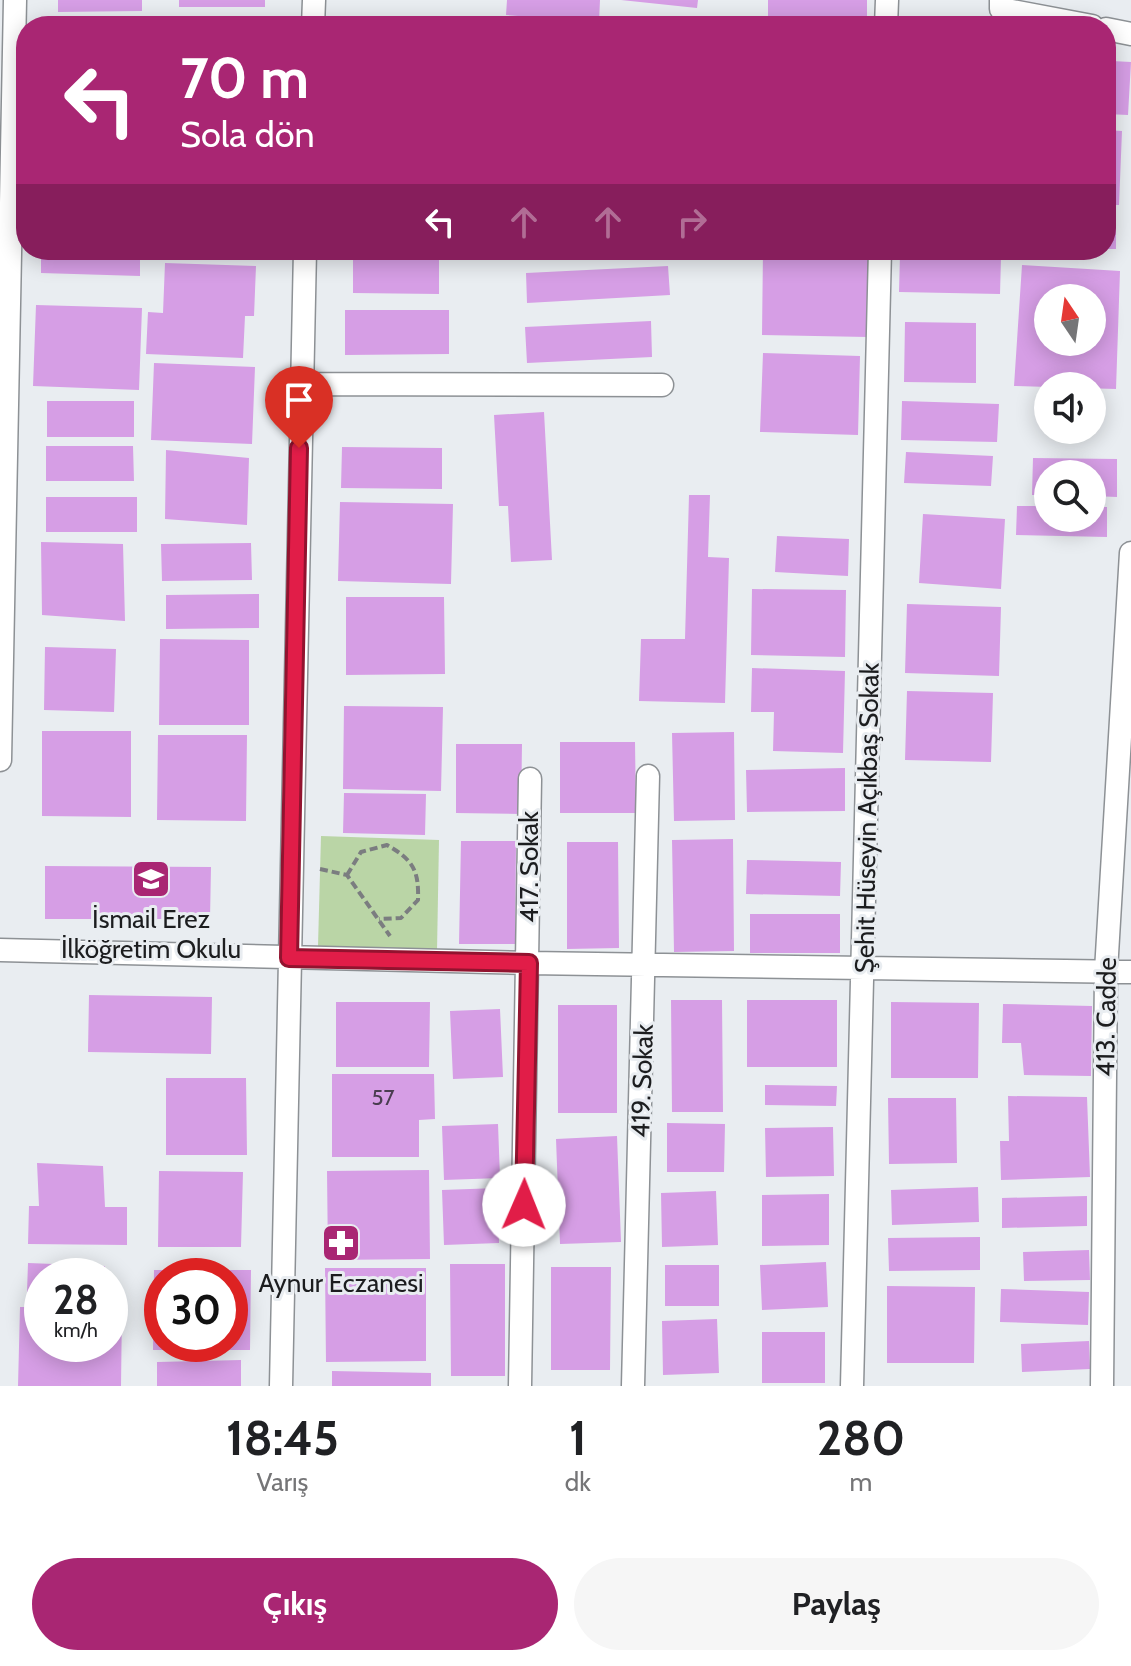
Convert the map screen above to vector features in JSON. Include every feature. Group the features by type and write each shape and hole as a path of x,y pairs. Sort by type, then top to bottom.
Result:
{"street":[{"path":"0,760 15,0"},
{"path":"1001,0 1001,9 1038,16"},
{"path":"281,1386 305,260"},
{"name":"Şehit Hüseyin Açıkbaş Sokak","path":"852,1386 880,260"},
{"path":"301,384 662,385"},
{"name":"413. Cadde","path":"1102,1386 1106,971 1131,553"},
{"name":"419. Sokak","path":"633,1386 648,776"},
{"name":"417. Sokak","path":"520,1386 530,779"},
{"path":"0,950 529,963 1131,972"}],"path":[{"path":"347,875 361,852 387,845 410,858 418,874 418,900 401,918 379,919"},
{"path":"320,869 347,875 393,939"}],"green space":[{"path":"321,836 439,840 437,951 318,946"}],"building":[{"path":"58,0 142,0 142,11 58,12"},
{"path":"179,0 265,0 265,7 179,7"},
{"path":"507,0 600,0 599,16 506,15"},
{"path":"621,0 698,0 697,8"},
{"path":"768,0 867,0 867,16 768,16"},
{"path":"1116,61 1131,62 1128,115 1116,114"},
{"path":"1116,131 1122,131 1119,205 1116,205"},
{"path":"41,260 140,260 140,276 41,273"},
{"path":"353,260 439,260 439,294 353,293"},
{"path":"763,260 869,260 868,337 762,335"},
{"path":"900,260 1001,260 1000,294 899,292"},
{"path":"165,263 256,266 254,316 245,316 243,358 146,354 148,312 163,313"},
{"path":"1022,265 1120,271 1116,389 1106,389 1106,372 1034,372 1034,387 1014,386"},
{"path":"668,266 670,295 527,303 526,273"},
{"path":"36,305 142,308 139,390 33,386"},
{"path":"345,310 449,310 449,354 345,355"},
{"path":"651,321 652,357 527,363 525,327"},
{"path":"905,322 976,323 976,383 904,382"},
{"path":"763,353 860,356 858,435 760,432"},
{"path":"154,363 255,367 252,444 151,440"},
{"path":"47,401 134,401 134,437 47,437"},
{"path":"902,401 999,404 997,442 901,440"},
{"path":"544,412 552,560 511,562 508,506 499,506 494,415"},
{"path":"46,446 133,446 134,481 46,481"},
{"path":"342,447 442,448 442,489 341,488"},
{"path":"166,450 249,458 247,525 165,519"},
{"path":"906,452 993,456 991,486 904,483"},
{"path":"1033,458 1117,459 1117,497 1106,497 1106,460 1034,460 1032,495"},
{"path":"689,495 710,495 708,557 729,558 725,703 639,701 641,639 685,639"},
{"path":"46,497 137,497 137,532 46,532"},
{"path":"340,502 453,504 451,584 338,581"},
{"path":"1017,506 1034,506 1034,532 1106,532 1107,507 1107,537 1016,535"},
{"path":"923,514 1005,519 1001,589 919,583"},
{"path":"777,536 849,539 848,576 775,572"},
{"path":"41,542 123,544 125,621 42,615"},
{"path":"251,543 252,580 162,581 161,544"},
{"path":"752,589 846,590 845,657 751,655"},
{"path":"259,594 259,628 166,629 166,595"},
{"path":"346,597 444,597 445,674 346,675"},
{"path":"907,604 1001,607 999,676 905,673"},
{"path":"160,639 249,640 249,725 159,725"},
{"path":"45,647 116,649 114,712 44,710"},
{"path":"752,668 845,671 843,753 773,751 774,712 751,712"},
{"path":"907,691 993,693 991,762 905,760"},
{"path":"344,706 443,707 441,791 343,789"},
{"path":"42,731 131,731 131,817 42,816"},
{"path":"734,732 735,820 674,821 672,733"},
{"path":"158,735 247,735 246,821 157,820"},
{"path":"560,742 635,742 636,813 560,813"},
{"path":"456,744 522,744 521,814 456,813"},
{"path":"845,768 845,811 747,812 746,770"},
{"path":"344,793 426,794 425,835 343,833"},
{"path":"733,839 734,951 674,952 672,840"},
{"path":"461,841 516,841 515,944 459,944"},
{"path":"567,842 618,842 619,948 567,949"},
{"path":"747,860 841,862 840,896 746,894"},
{"path":"45,866 211,867 210,919 45,919"},
{"path":"750,914 840,914 840,953 750,953"},
{"path":"89,995 212,997 211,1054 88,1052"},
{"path":"671,1000 722,1000 723,1112 672,1112"},
{"path":"747,1000 837,1000 837,1067 747,1067"},
{"path":"336,1002 430,1002 429,1067 336,1067"},
{"path":"891,1002 979,1003 978,1078 891,1078"},
{"path":"1003,1004 1092,1006 1091,1076 1024,1075 1021,1043 1002,1043"},
{"path":"558,1005 617,1005 617,1113 558,1113"},
{"path":"500,1009 503,1077 453,1079 450,1011"},
{"path":"332,1074 434,1074 435,1119 419,1120 419,1157 332,1157"},
{"path":"166,1078 246,1078 247,1155 166,1155"},
{"path":"765,1085 837,1086 836,1106 765,1105"},
{"path":"1008,1096 1087,1097 1090,1177 1001,1180 1000,1141 1009,1141"},
{"path":"888,1098 956,1098 957,1163 889,1164"},
{"path":"667,1123 725,1124 724,1172 667,1172"},
{"path":"498,1124 500,1178 444,1180 442,1126"},
{"path":"833,1127 834,1176 766,1177 765,1128"},
{"path":"617,1136 621,1242 560,1244 556,1139"},
{"path":"37,1163 103,1166 105,1207 127,1207 127,1245 28,1244 29,1206 39,1206"},
{"path":"429,1170 430,1259 328,1260 327,1171"},
{"path":"159,1171 243,1172 241,1247 158,1247"},
{"path":"978,1187 979,1222 892,1225 891,1190"},
{"path":"498,1188 499,1243 444,1245 442,1190"},
{"path":"716,1191 718,1245 662,1247 661,1193"},
{"path":"829,1194 829,1245 762,1246 762,1195"},
{"path":"1087,1196 1087,1226 1002,1228 1002,1198"},
{"path":"980,1237 980,1270 889,1271 888,1238"},
{"path":"1089,1250 1090,1280 1024,1281 1023,1252"},
{"path":"826,1262 828,1307 762,1310 760,1265"},
{"path":"450,1264 505,1264 505,1376 451,1376"},
{"path":"665,1265 719,1265 719,1306 665,1306"},
{"path":"551,1267 611,1267 610,1370 551,1370"},
{"path":"325,1268 426,1268 426,1361 326,1362"},
{"path":"248,1270 251,1270 248,1350"},
{"path":"887,1286 975,1287 974,1363 887,1363"},
{"path":"1001,1289 1089,1292 1088,1325 1000,1322"},
{"path":"20,1307 24,1307 24,1362 121,1362 121,1386 18,1386"},
{"path":"717,1319 719,1373 663,1375 662,1321"},
{"path":"762,1332 825,1332 825,1383 762,1383"},
{"path":"1089,1341 1090,1369 1022,1372 1021,1344"},
{"path":"157,1362 241,1362 241,1386 157,1386"},
{"path":"332,1371 431,1373 431,1386 332,1386"}],"place":[{"name":"İsmail Erez İlköğretim Okulu","path":"151,879"},
{"name":"Aynur Eczanesi","path":"341,1243"}],"route":[{"path":"299,448 289,958 529,963 524,1205"}]}
